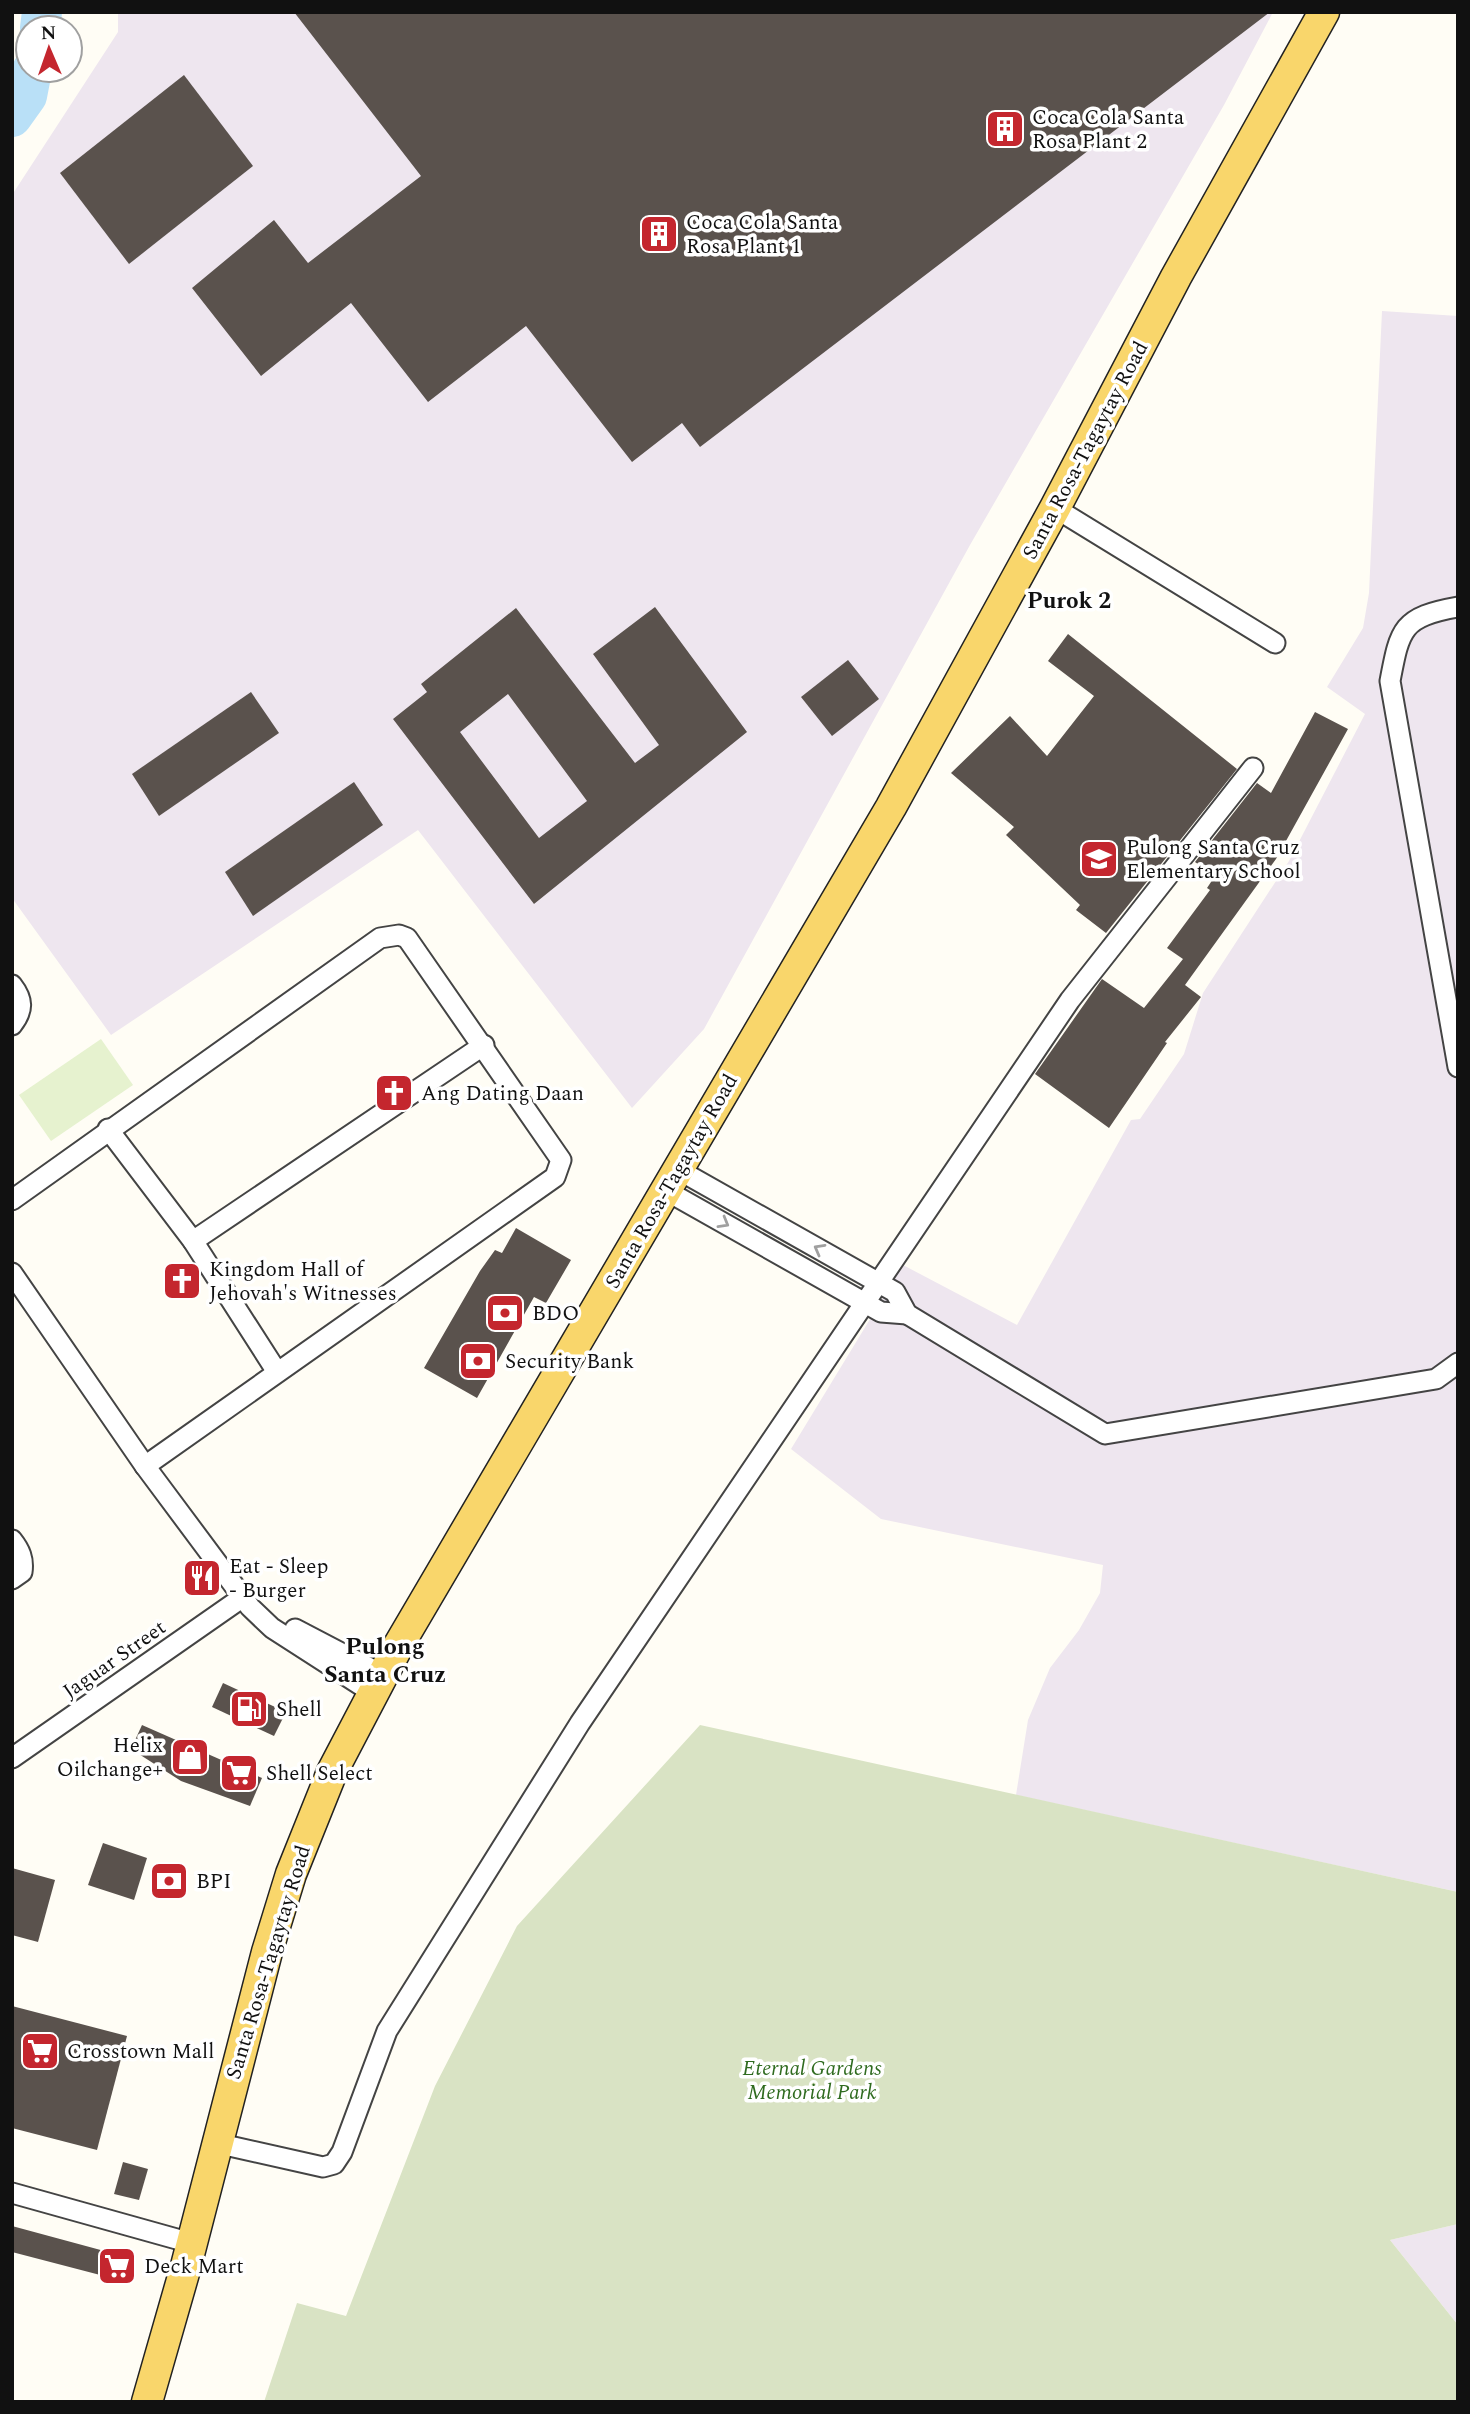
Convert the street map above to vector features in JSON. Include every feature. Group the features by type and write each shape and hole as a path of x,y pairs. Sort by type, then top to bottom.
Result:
{"main road":[{"name":"Santa Rosa-Tagaytay Road","path":"147,2402 291,1874 332,1772 378,1684 885,817 1055,508 1177,277 1324,12"}],"street":[{"path":"1055,508 1275,643"},
{"path":"1458,607 1415,617 1398,639 1390,681 1458,1067"},
{"path":"216,2143 323,2167 334,2164 342,2152 387,2031 588,1712 1070,1000 1253,768"},
{"path":"12,1200 108,1129 380,938 390,936 407,938 484,1045 561,1160 555,1177 145,1466"},
{"path":"12,985 20,995 21,1005 12,1025"},
{"path":"193,1241 484,1045"},
{"path":"108,1129 193,1241 277,1372"},
{"path":"671,1179 879,1282 895,1292 907,1314"},
{"path":"671,1179 864,1303 881,1312 907,1314 1105,1434 1436,1379 1458,1363"},
{"path":"12,1273 145,1466 243,1597 259,1614 277,1618 378,1684"},
{"path":"12,1540 19,1550 23,1565 22,1572 12,1578"},
{"name":"Jaguar Street","path":"12,1758 243,1597"},
{"path":"12,2193 191,2243"}],"shaded area":[{"path":"118,12 1273,12 1224,105 970,545 704,1029 632,1108 418,830 111,1035 12,898 12,195 118,32"},
{"path":"1382,311 1458,316 1458,1892 1016,1795 1028,1720 1050,1668 1079,1630 1100,1593 1103,1565 881,1519 791,1449 903,1265 1017,1325 1131,1120 1140,1119 1184,1054 1203,993 1289,861 1365,714 1327,687 1363,628 1369,593"},
{"path":"1458,2224 1458,2325 1390,2240"}],"green space":[{"path":"101,1039 133,1085 51,1141 19,1095"},
{"name":"Eternal Gardens Memorial Park","path":"700,1725 1458,1892 1458,2224 1390,2240 1458,2325 1458,2402 264,2402 297,2303 346,2316 435,2086 517,1926"}],"building":[{"name":"Coca Cola Santa Rosa Plant 1","path":"294,12 1270,12 700,447 682,423 632,462 526,326 428,402 351,303 261,376 192,288 274,220 308,263 421,176"},
{"path":"184,75 253,166 129,264 60,173"},
{"path":"655,607 747,732 534,904 393,719 427,692 421,684 516,608 635,763 659,745 593,654","holes":["508,694 587,801 539,838 460,732"]},
{"name":"Pulong Santa Cruz Elementary School","path":"1068,634 1237,769 1106,933 1076,910 1080,905 1006,835 1014,827 951,773 1010,716 1047,756 1094,696 1048,661"},
{"path":"848,660 879,699 832,736 801,697"},
{"path":"251,692 279,733 159,816 132,774"},
{"path":"1315,712 1348,729 1276,859 1185,985 1201,997 1165,1042 1167,1043 1109,1128 1035,1074 1102,979 1144,1008 1183,959 1167,948 1210,890 1207,888 1215,876 1195,862 1257,783 1271,793"},
{"path":"354,782 383,825 253,916 225,872"},
{"path":"516,1228 571,1260 546,1303 534,1297 477,1398 424,1368 480,1271 495,1250 502,1253"},
{"name":"Shell","path":"223,1683 286,1712 274,1736 212,1707"},
{"path":"142,1725 262,1778 250,1806 181,1781 131,1749"},
{"path":"103,1843 147,1858 134,1900 88,1885"},
{"path":"12,1868 55,1880 38,1942 12,1935"},
{"path":"12,2006 127,2036 97,2150 12,2128"},
{"path":"123,2162 148,2169 139,2200 114,2194"},
{"path":"12,2226 108,2252 109,2248 135,2255 127,2282 12,2252"}],"waterway":[{"path":"12,117 27,96 29,84"}],"place":[{"name":"Coca Cola Santa Rosa Plant 2","path":"1005,129"},
{"name":"Coca Cola Santa Rosa Plant 1","path":"659,234"},
{"name":"Pulong Santa Cruz Elementary School","path":"1099,859"},
{"name":"Ang Dating Daan","path":"394,1093"},
{"name":"Kingdom Hall of Jehovah's Witnesses","path":"182,1281"},
{"name":"BDO","path":"505,1313"},
{"name":"Security Bank","path":"478,1361"},
{"name":"Eat - Sleep - Burger","path":"202,1578"},
{"name":"Shell","path":"249,1709"},
{"name":"Helix Oilchange+","path":"190,1757"},
{"name":"Shell Select","path":"239,1773"},
{"name":"BPI","path":"169,1881"},
{"name":"Crosstown Mall","path":"40,2051"},
{"name":"Deck Mart","path":"117,2266"}],"district":[{"name":"Purok 2","path":"1069,600"},
{"name":"Pulong Santa Cruz","path":"385,1660"}]}
